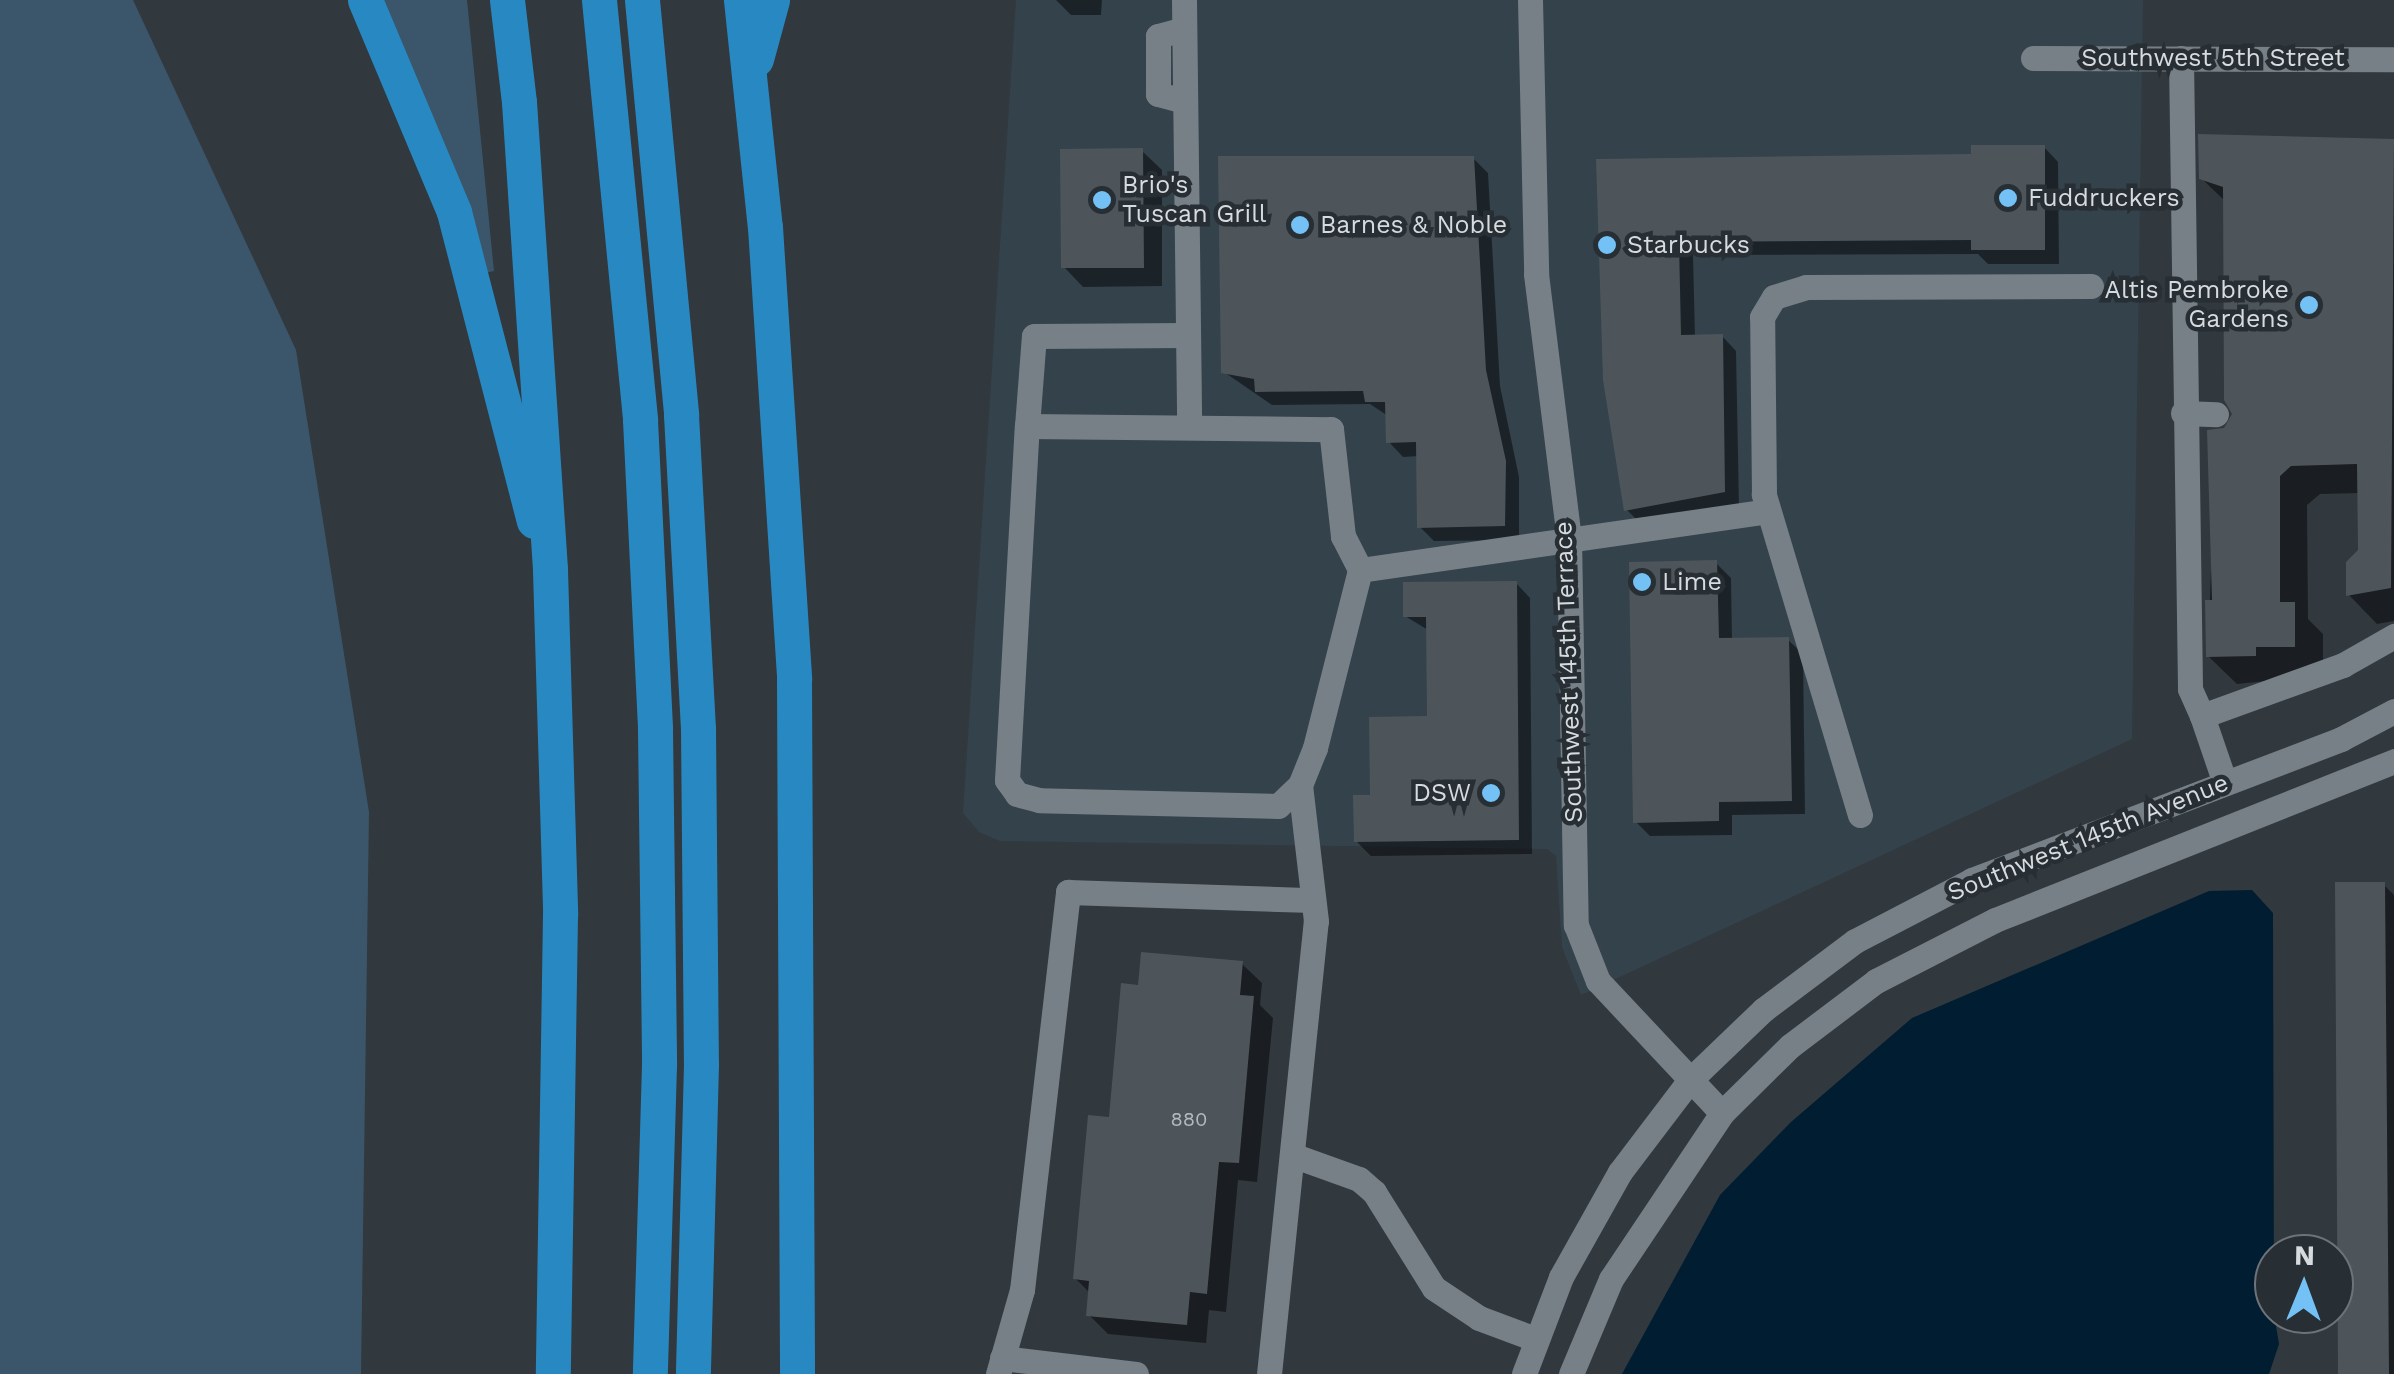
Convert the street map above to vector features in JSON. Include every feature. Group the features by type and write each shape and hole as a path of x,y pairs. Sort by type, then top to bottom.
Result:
{"highway":[{"path":"366,0 454,212 510,448 550,570"},
{"path":"506,0 520,102 550,570 560,915 553,1374"},
{"path":"599,0 640,420 655,729 659,1064 650,1374"},
{"path":"642,0 682,416 698,728 701,1064 693,1374"},
{"path":"742,0 794,679 798,1374"},
{"path":"751,80 772,0"}],"street":[{"path":"1184,0 1189,426"},
{"name":"Southwest 145th Terrace","path":"1530,0 1536,274 1569,538 1578,936 1598,981 1722,1113"},
{"name":"Southwest 5th Street","path":"2033,58 2394,60"},
{"path":"2181,58 2186,668 2225,783"},
{"path":"1860,815 1768,511 1760,357 1762,317 1774,296 1806,287 2091,286"},
{"path":"1187,336 1034,336 1007,780 1017,794 1039,800 1278,806 1300,785"},
{"path":"2183,414 2216,414"},
{"path":"1027,426 1331,429 1343,536 1360,570 1300,785 1316,921 1269,1374"},
{"path":"1360,570 1768,511"},
{"path":"2202,716 2343,665 2394,636"},
{"name":"Southwest 145th Avenue","path":"1524,1374 1561,1277 1620,1172 1689,1081 1762,1010 1855,941 1972,880 2341,740 2394,711"},
{"name":"Southwest 145th Avenue","path":"1572,1374 1612,1279 1722,1113 1790,1046 1876,981 1995,920 2394,760"},
{"path":"1136,1374 1000,1366 1022,1290 1068,892 1313,900"},
{"path":"1292,1155 1358,1179 1374,1192 1434,1288 1479,1318 1535,1339"}],"shaded area":[{"path":"0,0 133,0 296,350 369,812 361,1374 0,1374"},
{"path":"384,0 467,0 494,271 485,273 455,175"},
{"path":"1016,0 2143,0 2132,739 1581,995 1562,947 1556,856 1547,849 1000,841 979,832 963,813"},
{"path":"2252,890 2273,913 2274,1234 2254,1234 2254,1334 2277,1334 2279,1344 2269,1374 1622,1374 1720,1195 1791,1122 1912,1018 2209,891"}],"building":[{"name":"Altis Pembroke Gardens","path":"2198,134 2394,139 2391,588 2346,596 2346,562 2358,550 2357,464 2291,466 2280,476 2280,602 2295,602 2295,647 2256,647 2256,656 2206,657 2205,600 2212,600 2207,430 2224,428 2232,414 2224,400 2223,187 2199,179"},
{"path":"1971,145 2045,145 2045,250 1971,250 1971,240 1679,242 1681,335 1723,334 1725,492 1624,511 1603,380 1596,159 1971,154"},
{"name":"Brio's Tuscan Grill","path":"1143,148 1144,268 1061,268 1060,149"},
{"path":"1218,156 1474,156 1486,370 1506,461 1505,526 1417,528 1416,442 1386,443 1385,402 1365,402 1363,391 1255,392 1254,379 1221,373"},
{"path":"1717,560 1719,638 1789,637 1792,801 1719,802 1719,821 1633,823 1629,562"},
{"path":"1517,581 1519,840 1354,842 1353,795 1370,795 1369,717 1427,716 1426,617 1403,617 1403,582"},
{"path":"2335,882 2385,882 2389,1374 2338,1374 2338,1334 2354,1334 2354,1234 2337,1234"},
{"path":"1141,952 1243,961 1240,995 1254,996 1239,1163 1219,1162 1207,1294 1190,1292 1187,1325 1086,1316 1089,1281 1073,1279 1088,1115 1109,1117 1121,983 1138,985"}],"place":[{"name":"Fuddruckers","path":"2008,198"},
{"name":"Brio's Tuscan Grill","path":"1102,200"},
{"name":"Barnes & Noble","path":"1300,225"},
{"name":"Starbucks","path":"1607,245"},
{"name":"Altis Pembroke Gardens","path":"2309,305"},
{"name":"Lime","path":"1642,582"},
{"name":"DSW","path":"1491,793"}]}
